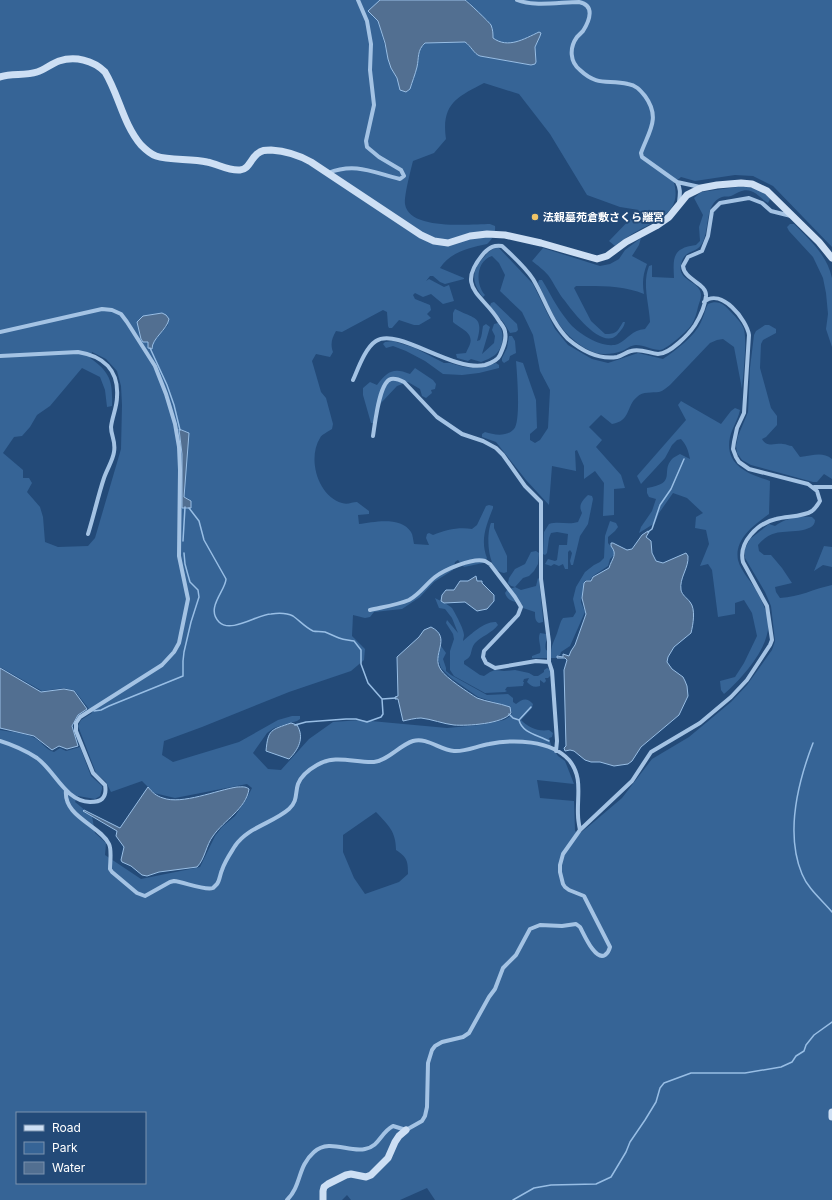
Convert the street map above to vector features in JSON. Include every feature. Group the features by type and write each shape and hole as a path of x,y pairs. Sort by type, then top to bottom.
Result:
{"street":[{"path":"328,173 337,170 361,168 400,179 404,176 401,170 379,157 367,147 366,141 374,105 370,70 371,44 367,21 358,0"},
{"path":"517,0 522,2 544,3 579,2 584,3 589,7 590,13 588,22 583,31 576,38 572,49 573,63 582,72 594,80 628,84 641,90 651,107 654,122 641,153 642,156 677,182 701,188"},
{"path":"0,76 37,72 58,61 68,59 78,59 92,62 99,66 108,77 119,104 137,140 156,156 200,161 231,170 240,170 246,168 256,154 263,150 281,150 293,153 304,157 421,235 434,241 448,242 470,236 487,234 505,235 541,243 597,259 606,256 626,242 656,226 669,217 687,195 701,188 741,183 760,187 767,191 795,218 832,258"},
{"path":"677,182 680,187 679,205"},
{"path":"353,380 370,346 381,338 393,338 449,360 472,366 490,364 499,358 505,342 505,331 497,317 477,295 472,287 471,277 473,268 489,248 496,245 502,246 532,278 557,327 572,342 591,355 605,358 618,357 632,350 642,350 658,354 666,353 694,326 704,302 706,292 686,274 683,266 688,258 702,251 708,236 712,210 720,203 748,198 762,203 771,211 795,218"},
{"path":"502,246 505,235"},
{"path":"323,1200 323,1191 328,1184 346,1175 351,1174 366,1177 372,1175 388,1158 399,1136 406,1130 422,1121 427,1107 428,1063 432,1050 435,1046 442,1042 463,1038 469,1033 495,989 503,968 516,955 530,929 540,925 562,926 576,924 580,926 597,956 605,955 609,952 610,947 584,896 569,890 563,884 560,865 562,859 580,830 632,782 651,752 700,723 731,697 747,680 767,651 772,640 767,606 742,562 742,550 748,538 756,529 768,522 812,511 820,501 820,495 814,487 808,484 749,469 739,462 733,450 735,434 744,413 749,335 748,330 747,326 723,300 714,298 707,299 704,302"},
{"path":"0,332 102,310 112,310 122,314 155,366 166,394 175,424 179,447 180,470 179,556 188,599 179,643 174,652 162,665 80,717 76,723 76,731 93,773 105,785 106,795 102,799 87,802 76,798 66,790 45,765 15,747 0,741"},
{"path":"0,356 78,352 100,358 110,367 116,381 117,397 111,430 115,441 114,453 105,477 88,534"},
{"path":"373,436 378,407 384,386 387,381 397,379 404,382 437,417 462,434 483,441 496,448 503,454 525,486 541,502 541,579 550,642 549,662 552,671 557,741 556,751"},
{"path":"814,487 832,487"},
{"path":"370,610 411,599 444,571 477,560 485,561 490,564 521,607 518,615 484,651 483,657 486,663 495,668 536,661 549,662"},
{"path":"66,790 65,795 67,802 72,809 110,845 110,869 112,872 136,893 145,896 174,881 207,889 213,888 217,885 225,862 240,840 246,834 290,808 297,796 297,788 302,778 317,765 333,760 374,762 382,759 412,741 418,740 451,751 460,752 490,744 520,741 556,751 568,759 578,776 578,814 580,830"},
{"path":"832,1112 832,1117"},
{"path":"287,1200 296,1189 302,1166 315,1151 321,1148 334,1146 362,1150 373,1147 381,1139 383,1134 393,1126 406,1130"}],"green space":[{"path":"0,0 380,0 372,16 378,21 391,68 399,82 410,89 420,51 425,43 465,42 480,56 531,65 535,64 535,47 540,36 529,37 506,44 498,42 493,39 493,32 487,20 480,15 468,1 465,0 832,0 832,247 773,186 753,176 735,175 695,181 681,177 674,183 676,193 675,201 667,213 615,246 609,241 639,210 620,207 587,195 550,134 519,94 484,83 466,93 453,103 446,117 446,139 434,153 413,161 405,204 409,213 417,219 456,225 490,224 495,226 494,233 487,244 455,254 440,268 464,279 445,284 433,276 430,276 426,281 429,279 444,287 449,285 454,301 443,304 431,294 423,297 415,293 413,295 415,299 430,305 431,310 427,314 431,318 419,325 414,325 399,320 392,328 389,328 387,312 383,310 342,332 336,331 332,341 333,352 330,357 316,354 312,361 321,392 326,398 333,424 332,429 321,437 316,447 315,466 321,485 334,499 344,504 357,502 369,511 369,514 358,515 359,524 387,521 401,524 407,527 411,532 414,544 429,545 426,538 427,534 429,533 433,535 452,529 472,529 477,525 486,506 493,506 486,527 484,539 487,558 483,563 464,567 458,560 455,562 453,570 434,582 420,597 402,609 374,612 370,617 365,618 353,615 352,636 365,649 364,660 351,671 289,692 164,741 162,755 173,762 239,742 278,720 292,716 300,716 300,719 297,721 274,728 267,733 253,753 268,769 281,770 309,739 333,722 360,720 447,728 480,725 504,720 509,717 512,713 510,707 478,697 451,678 441,668 438,658 441,646 446,653 443,659 446,671 451,675 487,695 508,694 513,698 513,702 516,704 520,701 529,700 533,704 532,708 521,720 534,728 549,730 553,733 552,737 549,738 551,745 558,756 565,761 574,784 537,780 540,798 574,801 575,831 579,834 622,798 652,759 689,737 731,702 747,685 772,650 775,641 771,606 765,592 745,558 745,549 750,539 769,524 775,526 783,521 793,518 812,517 815,520 814,524 810,528 799,531 773,534 758,545 759,551 764,555 771,555 792,583 775,587 780,598 794,596 832,585 832,1200 435,1200 427,1188 400,1200 351,1200 347,1195 342,1200 0,1200 0,730 31,736 49,750 54,752 60,748 66,751 80,747 91,776 102,786 102,789 100,796 95,799 78,796 75,802 92,816 95,833 106,843 105,855 141,879 200,867 215,836 222,827 235,816 252,788 247,784 175,798 154,793 142,781 111,792 106,782 96,773 78,726 81,720 92,713 75,691 64,688 42,691 0,667","holes":["162,313 168,325 148,348 143,316","92,352 106,359 117,371 121,386 122,405 121,449 95,538 88,546 58,547 45,542 43,517 40,507 27,492 32,483 29,478 23,478 23,470 3,453 14,437 22,436 30,427 37,415 50,406 82,368 100,377 105,390 107,407 112,406 112,390 109,378 102,368 90,358","179,429 188,432 184,497 189,499 191,508 182,508 182,454","376,812 393,833 396,843 396,850 403,855 406,860 408,874 399,882 365,894 354,878 343,852 343,835"]},
{"path":"737,187 755,188 770,199 768,203 755,193 748,190 738,192 731,196 722,197 712,206 706,233 701,245 696,250 687,254 682,260 682,274 700,290 701,296 693,322 682,335 660,350 636,345 616,353 607,354 598,353 584,348 565,332 552,312 538,283 539,280 542,280 560,311 576,330 597,342 612,345 618,344 633,333 645,329 650,322 646,287 649,266 652,265 652,277 674,278 674,260 678,251 688,246 696,245 700,241 699,227 703,215 694,198 701,192"},
{"path":"790,224 794,224 812,242 822,255 830,270 832,278 832,347 826,329 828,314 823,278 813,257 789,231 787,227"},
{"path":"641,238 639,245 632,256 647,264 643,279 644,294 628,289 610,287 576,286 574,288 591,321 605,334 612,334 616,332 623,322 625,322 623,328 617,335 611,338 604,338 588,328 574,313 548,275 532,261 543,248 600,266 610,264 619,259 625,250"},
{"path":"498,247 533,284 555,329 568,345 592,359 608,363 638,353 663,359 690,337 701,322 708,304 711,303 717,302 724,306 737,318 743,327 745,347 742,389 734,347 723,339 717,340 710,343 670,385 659,392 639,395 622,420 612,424 601,415 589,427 602,440 596,447 621,475 625,488 614,489 614,515 603,516 604,483 595,471 584,479 584,466 577,450 575,451 576,471 552,466 549,505 526,480 496,442 482,437 482,434 485,432 492,434 504,434 511,432 514,429 517,417 518,396 516,361 523,363 536,400 537,428 530,434 530,440 535,443 540,440 548,428 550,390 540,371 533,335 522,312 500,291 505,275 499,263 492,256 483,263 480,268 480,285 485,295 483,297 476,286 474,276 477,266 489,251"},
{"path":"494,302 517,324 518,330 516,332 510,333 504,323 491,308 491,303"},
{"path":"455,309 476,319 479,327 477,341 481,338 483,326 486,324 490,327 482,354 494,343 495,336 492,330 494,324 498,323 502,331 502,344 495,355 481,362 471,359 468,361 457,358 456,354 466,353 471,340 468,333 453,322 453,313"},
{"path":"765,325 769,325 776,329 776,333 763,340 761,344 760,368 771,408 777,416 777,425 766,437 762,439 764,442 769,444 783,444 792,446 800,457 824,455 832,459 832,479 824,474 817,482 813,482 751,465 742,460 737,453 736,446 738,436 748,412 750,368 754,335 756,331"},
{"path":"509,336 512,336 515,341 516,353 510,356 509,360 504,363 502,358 507,348"},
{"path":"393,341 415,348 444,363 478,368 496,363 499,365 499,368 462,375 443,374 425,361 406,351 393,346 386,348 383,344 385,342"},
{"path":"415,368 433,380 436,384 435,389 431,390 432,393 426,398 422,396 420,389 408,382 397,386 375,411 373,423 371,423 363,395 363,388 370,382 377,385 384,376 391,372 400,371 410,374"},
{"path":"681,401 721,424 735,408 740,410 730,437 729,447 731,455 734,461 746,471 770,481 769,514 746,533 739,546 738,552 738,560 744,573 756,590 767,614 768,630 765,640 754,661 739,680 724,694 721,690 720,681 735,677 744,663 757,636 752,613 744,600 735,603 735,614 718,617 712,570 708,564 700,566 709,544 706,530 695,528 696,517 703,513 687,498 673,493 659,513 655,523 639,533 641,527 652,511 656,499 649,497 647,488 656,486 665,480 667,476 667,468 672,459 680,454 690,459 685,444 681,439 677,440 672,445 665,458 641,484 637,476 686,420 678,405"},
{"path":"588,495 592,496 593,499 588,524 580,536 573,565 571,565 570,561 572,553 570,550 568,552 568,569 565,569 563,564 559,566 554,564 551,566 545,564 548,559 555,561 557,560 559,545 567,545 568,534 557,532 551,533 547,553 545,555 543,554 544,532 549,524 578,522 582,513 580,508 581,503"},
{"path":"610,521 616,523 618,527 608,537 608,543 614,550 614,555 610,559 608,566 593,576 590,580 586,580 584,583 581,602 585,612 570,646 561,652 556,658 532,658 532,656 540,653 540,633 546,634 546,650 551,653 562,619 573,617 576,612 573,599 576,587 585,572 604,558 605,536"},
{"path":"491,523 494,523 494,528 507,556 507,572 504,573 498,571 494,566 489,552 489,529"},
{"path":"824,546 832,547 832,567 823,565 814,571"},
{"path":"536,551 539,553 538,564 534,571 529,576 523,578 515,587 511,586 508,583 509,578 515,569 525,564 531,552"},
{"path":"538,578 543,619 543,622 539,623 536,620 535,612 523,608 522,604 510,600 505,593 507,590 515,587 521,590 536,586"},
{"path":"435,598 452,608 463,629 463,641 478,628 492,622 496,622 498,625 475,643 469,657 464,661 464,664 480,675 484,676 495,670 515,670 538,676 547,668 550,669 551,675 548,678 545,678 546,681 544,683 540,680 540,686 538,687 534,687 527,682 529,678 524,679 523,686 507,687 505,690 507,691 505,692 485,693 454,676 450,670 450,651 454,639 453,634 446,623 447,620 458,633 452,618 445,609 439,608"}],"water":[{"path":"380,0 465,0 491,25 493,30 493,38 499,41 504,43 516,42 539,32 541,33 535,47 536,62 535,64 531,65 480,56 476,54 465,42 425,43 419,51 417,67 410,89 406,92 400,90 397,78 388,59 378,21 368,11"},
{"path":"162,313 169,319 168,323 154,341 152,349 148,348 148,342 143,342 141,339 137,322 143,316"},
{"path":"179,429 189,433 184,497 191,501 191,508 182,508 182,454"},
{"path":"648,531 649,532 646,537 651,541 652,553 656,561 663,563 686,553 688,556 681,590 692,605 694,617 692,630 691,633 674,647 668,657 667,662 672,669 683,677 687,686 688,696 679,715 641,747 632,761 628,764 614,766 600,762 591,762 585,760 574,751 565,751 564,748 566,746 564,670 567,660 565,658 557,658 557,656 563,657 563,654 569,656 575,645 586,614 582,598 584,583 586,581 591,581 593,577 609,568 614,557 611,543 627,550 632,549 642,535"},
{"path":"476,576 477,581 482,581 482,583 494,595 494,601 487,609 477,611 465,602 444,603 441,601 442,595 446,590 454,590 460,581 468,581"},
{"path":"431,627 437,631 440,636 441,641 438,664 441,670 458,685 477,698 510,707 511,713 507,717 501,720 476,725 446,724 421,718 403,721 398,699 395,699 395,697 398,696 397,657 419,637 424,630"},
{"path":"0,668 41,692 64,689 74,691 87,709 78,715 72,726 78,746 67,749 59,746 52,750 34,736 0,728"},
{"path":"291,723 297,725 300,739 298,748 289,759 266,751 268,738 272,731"},
{"path":"148,787 158,796 171,800 180,800 237,787 245,787 249,789 244,803 213,836 200,864 197,867 159,872 147,876 142,875 131,866 122,862 121,860 124,847 116,836 117,831 83,811 84,810 120,828"}],"waterway":[{"path":"150,348 167,385 180,430"},
{"path":"648,532 652,529 660,505 671,489 684,459"},
{"path":"183,541 185,507"},
{"path":"189,508 199,521 204,540 226,579 217,599 214,611 215,617 219,622 230,626 266,615 277,613 288,614 313,631 325,632 341,639 354,641 361,650 361,664 368,683 382,699 383,714 381,717 367,722 356,719 346,719 306,722 295,725"},
{"path":"94,711 101,710 183,676 184,652 199,597 198,590 190,582 185,564 184,553"},
{"path":"382,699 396,698"},
{"path":"519,720 531,707"},
{"path":"509,714 513,718 519,720 523,728 527,731 549,741"},
{"path":"813,743 798,791 794,825 794,842 802,874 811,889 832,912"},
{"path":"513,1200 534,1188 551,1185 596,1184 611,1177 626,1152 630,1142 656,1102 660,1088 664,1083 691,1073 745,1073 781,1067 792,1062 796,1056 804,1051 806,1045 814,1035 832,1022"}],"place":[{"name":"法親墓苑倉敷さくら離宮","path":"535,217"}]}
